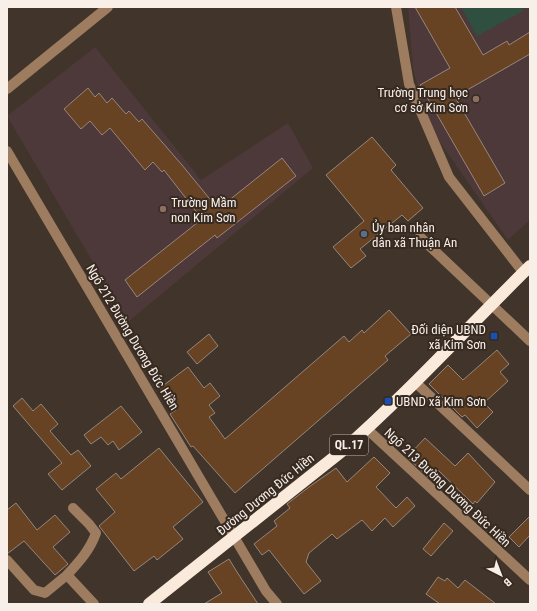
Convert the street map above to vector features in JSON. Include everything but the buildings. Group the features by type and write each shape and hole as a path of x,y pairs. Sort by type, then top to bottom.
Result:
{"highway":[{"name":"Đường Dương Đức Hiền","path":"149,604 236,536 367,429 527,269"}],"street":[{"path":"7,89 108,7"},
{"path":"396,7 410,84 449,177 527,269"},
{"name":"Ngõ 212 Đường Dương Đức Hiền","path":"7,151 236,536 266,591 277,604"},
{"path":"420,237 491,306 530,341"},
{"path":"415,382 530,490"},
{"name":"Ngõ 213 Đường Dương Đức Hiền","path":"367,429 530,580"},
{"path":"7,560 34,590 45,593 67,575 83,558 93,542 96,533 73,508"},
{"path":"67,575 94,604"}],"shaded area":[{"name":"Trường Trung học cơ sở Kim Sơn","path":"408,7 530,7 530,220 508,240 430,128 413,69"},
{"name":"Trường Mầm non Kim Sơn","path":"95,47 201,180 288,123 313,168 128,322 7,116"}],"green space":[{"path":"461,7 521,7 523,11 477,36"}],"place":[{"name":"Trường Trung học cơ sở Kim Sơn","path":"476,99"},
{"name":"Trường Mầm non Kim Sơn","path":"163,209"},
{"name":"Ủy ban nhân dân xã Thuận An","path":"364,234"},
{"name":"Đối diện UBND xã Kim Sơn","path":"494,336"},
{"name":"UBND xã Kim Sơn","path":"388,401"}]}
